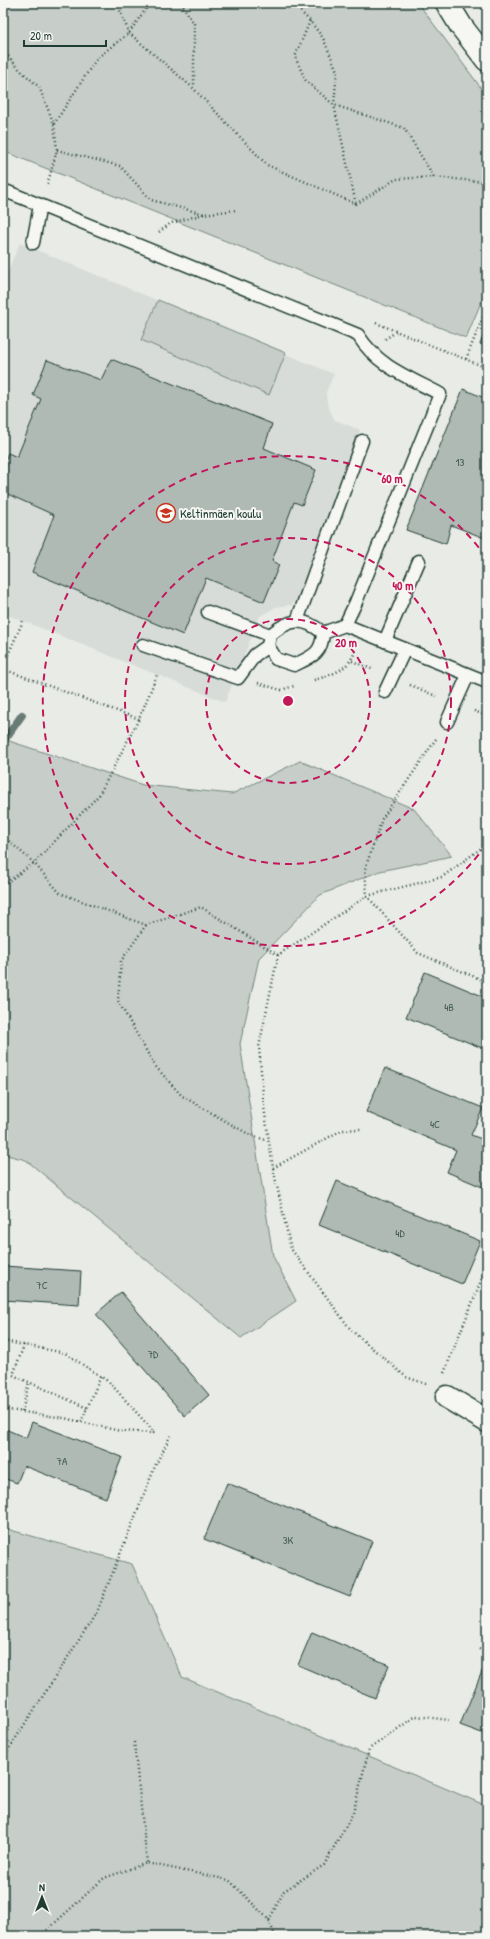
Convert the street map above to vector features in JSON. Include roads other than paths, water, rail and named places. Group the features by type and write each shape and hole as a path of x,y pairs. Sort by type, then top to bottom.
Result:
{"street":[{"path":"447,3 461,26 487,60"},
{"path":"442,1392 487,1421"}],"lane":[{"path":"3,190 358,335 366,348 387,367 440,394 356,602 345,625"},
{"path":"33,242 40,205"},
{"path":"297,620 362,441"},
{"path":"385,641 419,561"},
{"path":"208,612 269,640 276,659 294,665 313,656 322,644 323,633"},
{"path":"143,645 238,678 255,655 282,625 297,620 312,624 323,633"},
{"path":"323,633 345,625 487,682"},
{"path":"385,692 405,649"},
{"path":"447,722 468,675"}],"waterway":[{"path":"3,742 22,715"}],"place":[{"name":"Keltinmäen koulu","path":"166,513"}]}
